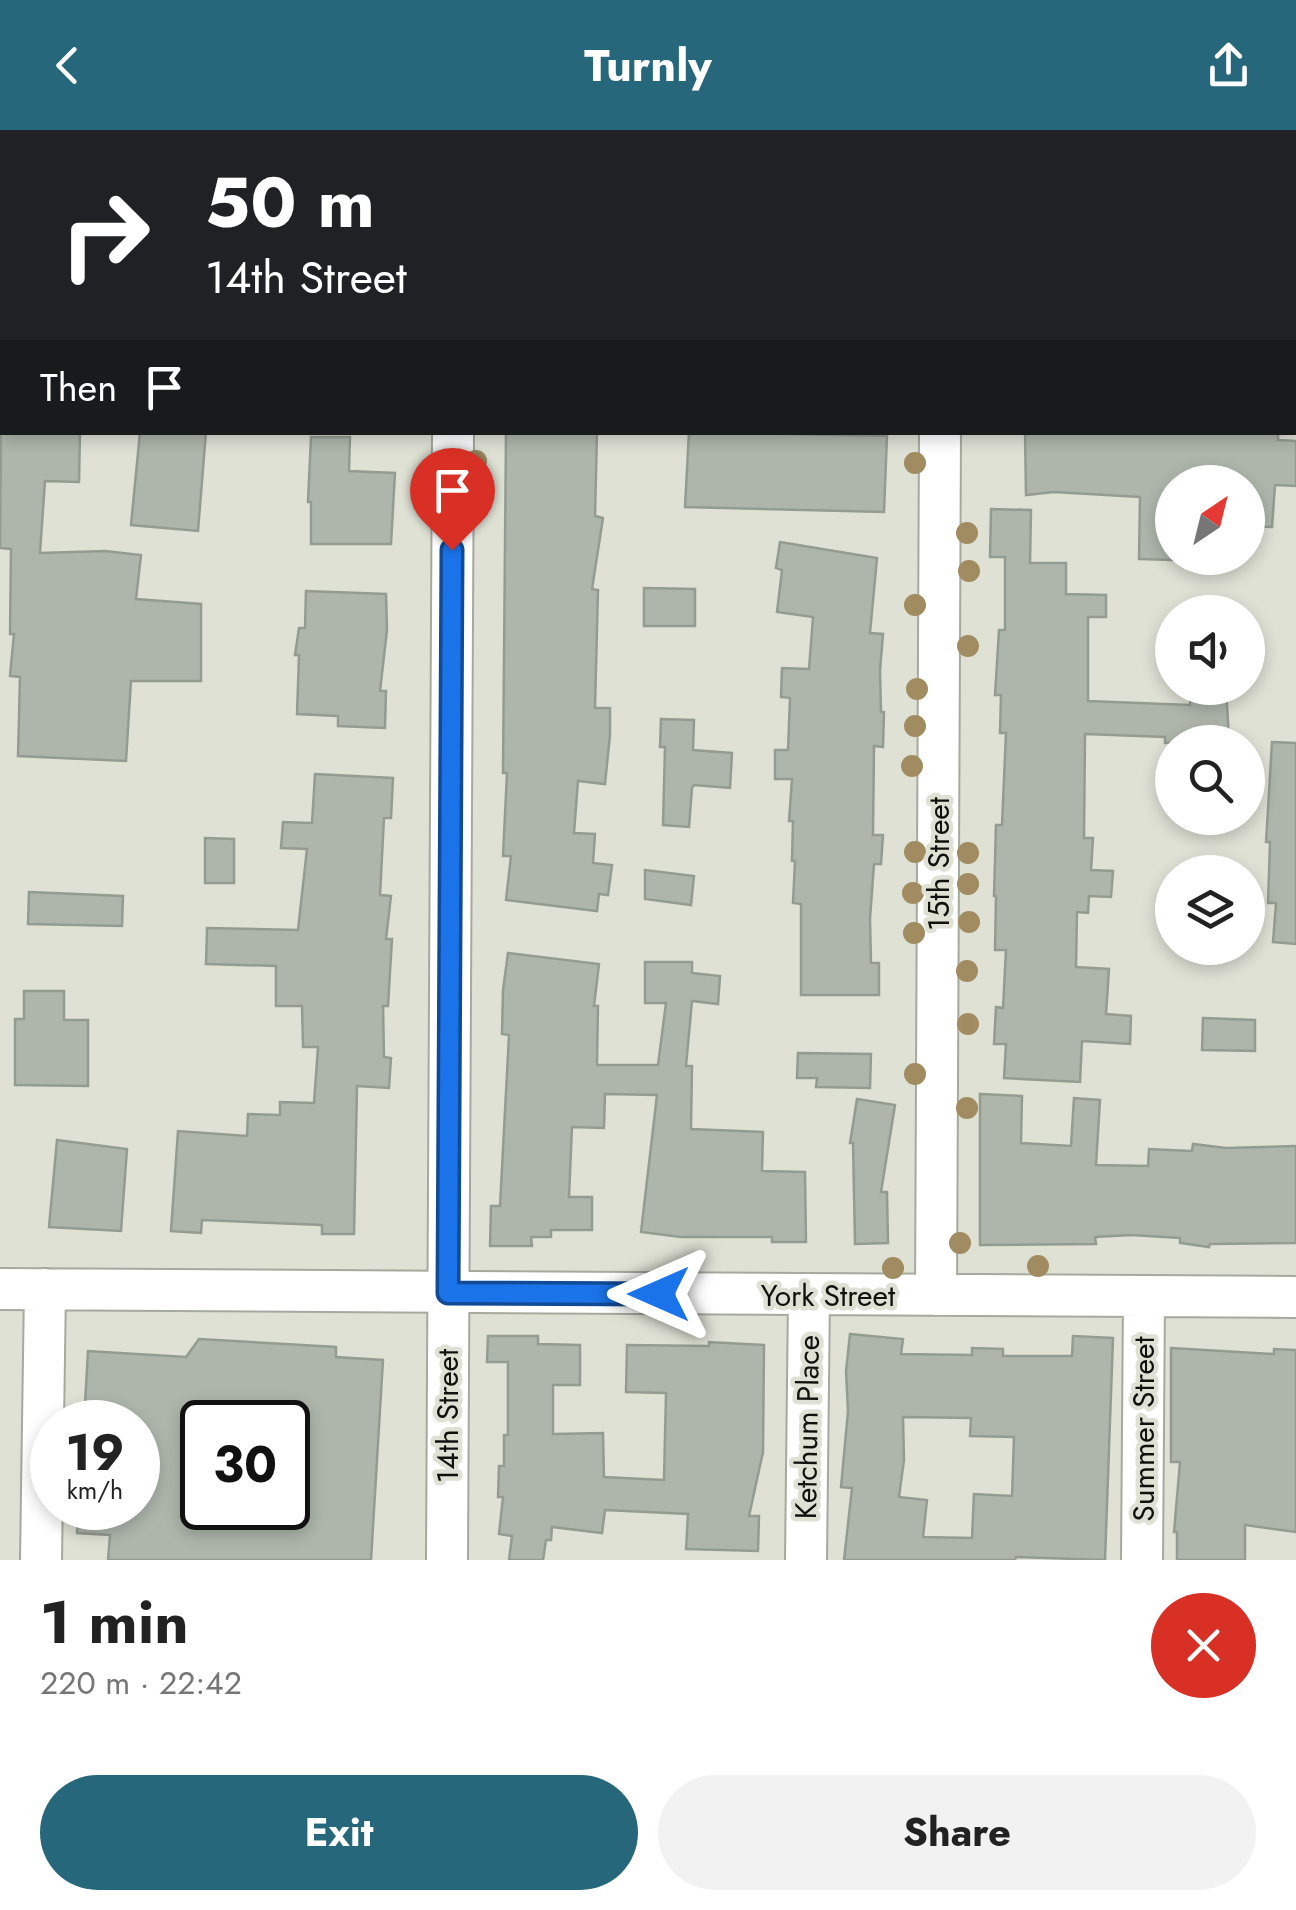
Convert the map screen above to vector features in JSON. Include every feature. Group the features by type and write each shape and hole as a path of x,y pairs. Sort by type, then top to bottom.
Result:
{"street":[{"name":"14th Street","path":"446,1560 452,435"},
{"name":"15th Street","path":"936,1295 940,435"},
{"name":"York Street","path":"0,1289 1296,1297"},
{"path":"41,1560 45,1289"},
{"name":"Ketchum Place","path":"806,1560 809,1295"},
{"name":"Summer Street","path":"1142,1560 1144,1298"}],"building":[{"path":"1,435 80,435 79,482 45,481 40,553 105,551 141,555 136,599 201,604 201,681 131,681 126,761 18,756 20,677 10,676 14,634 10,634 11,549 0,548"},
{"path":"140,435 206,435 198,531 131,525"},
{"path":"506,435 597,435 595,516 603,518 592,589 598,590 595,708 610,708 610,735 605,784 578,781 574,833 595,834 593,863 612,865 608,895 599,894 597,911 506,900 511,856 503,856 507,773 503,773"},
{"path":"689,435 887,436 884,512 685,507"},
{"path":"1025,435 1278,435 1278,440 1296,441 1296,486 1275,485 1272,527 1265,527 1265,465 1155,465 1155,559 1139,559 1140,497 1054,492 1026,495"},
{"path":"311,437 350,437 349,471 395,473 391,544 311,544"},
{"path":"991,509 1031,510 1030,563 1066,563 1066,594 1106,595 1106,617 1088,617 1088,701 1227,705 1228,725 1155,725 1155,737 1085,734 1084,838 1093,838 1091,870 1113,871 1111,897 1089,896 1088,913 1077,912 1076,967 1109,969 1106,1014 1131,1016 1130,1044 1082,1041 1080,1082 1004,1078 1006,1044 994,1044 996,1007 1003,1008 1006,950 995,950 994,896 996,825 1002,825 1006,733 1000,733 1001,695 995,695 999,630 1005,630 1005,557 990,557"},
{"path":"780,542 877,558 870,633 883,634 880,671 884,712 883,747 874,746 873,835 883,835 881,864 874,864 870,919 871,963 879,963 879,995 801,995 801,904 793,903 795,861 793,821 789,821 792,779 775,779 775,750 788,750 790,698 781,697 782,668 809,669 813,617 777,612 782,570 776,568"},
{"path":"644,588 695,589 695,626 644,626"},
{"path":"306,591 386,594 387,630 380,691 386,691 385,728 338,726 338,716 297,714 299,655 295,655 299,628 305,628"},
{"path":"661,719 694,720 693,750 732,753 730,788 692,788 689,827 663,825 665,747 660,747"},
{"path":"1272,742 1296,743 1296,944 1273,942 1276,903 1268,903 1270,842 1266,842"},
{"path":"315,774 393,778 391,818 384,818 380,895 391,896 386,939 392,939 388,1006 383,1006 384,1057 391,1058 389,1088 357,1086 354,1234 322,1234 322,1225 202,1220 201,1233 171,1231 178,1131 247,1136 248,1114 280,1115 280,1102 314,1103 318,1047 303,1047 302,1006 276,1006 276,966 206,964 207,928 298,930 307,849 281,848 283,822 312,823"},
{"path":"205,838 234,839 234,883 205,883"},
{"path":"645,870 694,876 691,905 645,899"},
{"path":"29,892 123,896 122,926 28,924"},
{"path":"508,953 599,964 594,1006 598,1006 597,1065 658,1065 666,1003 645,1003 645,962 692,962 692,973 720,976 718,1004 692,1001 686,1066 692,1066 691,1129 763,1132 762,1171 805,1172 806,1242 641,1232 657,1095 605,1094 604,1128 572,1127 569,1197 592,1197 592,1230 551,1230 551,1237 531,1237 532,1246 490,1246 491,1206 500,1206 509,1035 502,1034 503,990"},
{"path":"24,991 64,991 64,1020 88,1020 88,1086 15,1085 15,1019 24,1019"},
{"path":"1203,1018 1255,1020 1255,1051 1202,1050"},
{"path":"798,1053 871,1054 870,1088 816,1087 817,1078 797,1078"},
{"path":"980,1094 1022,1096 1021,1143 1071,1146 1074,1098 1100,1100 1096,1165 1148,1166 1149,1149 1192,1151 1193,1144 1226,1148 1296,1146 1296,1243 1209,1247 1180,1243 1180,1238 1131,1235 1095,1237 1096,1244 980,1245"},
{"path":"857,1099 895,1105 881,1192 887,1192 888,1243 855,1244 850,1143"},
{"path":"57,1140 127,1149 121,1231 49,1227"},
{"path":"850,1334 903,1339 901,1354 972,1355 972,1348 1003,1349 1003,1356 1072,1356 1073,1336 1113,1338 1105,1560 844,1560 852,1488 841,1487 848,1411 846,1371","holes":["903,1417 971,1418 970,1436 1014,1437 1012,1496 974,1494 972,1538 923,1537 927,1500 899,1497 904,1460"]},
{"path":"488,1336 538,1336 538,1344 580,1345 580,1385 553,1385 553,1434 603,1433 604,1477 664,1480 666,1393 626,1392 627,1345 764,1345 763,1452 749,1516 759,1516 758,1551 686,1549 688,1514 605,1510 602,1533 552,1527 543,1560 509,1560 512,1536 499,1534 503,1497 498,1497 504,1435 508,1435 508,1362 487,1362"},
{"path":"199,1339 336,1347 336,1357 383,1360 371,1560 108,1560 110,1535 77,1530 160,1530 160,1400 85,1400 88,1351 186,1357"},
{"path":"1171,1348 1274,1354 1274,1349 1296,1350 1296,1532 1245,1525 1245,1560 1177,1560 1174,1532 1180,1462 1171,1462"}],"route":[{"path":"452,550 448,1293 659,1294"}]}
